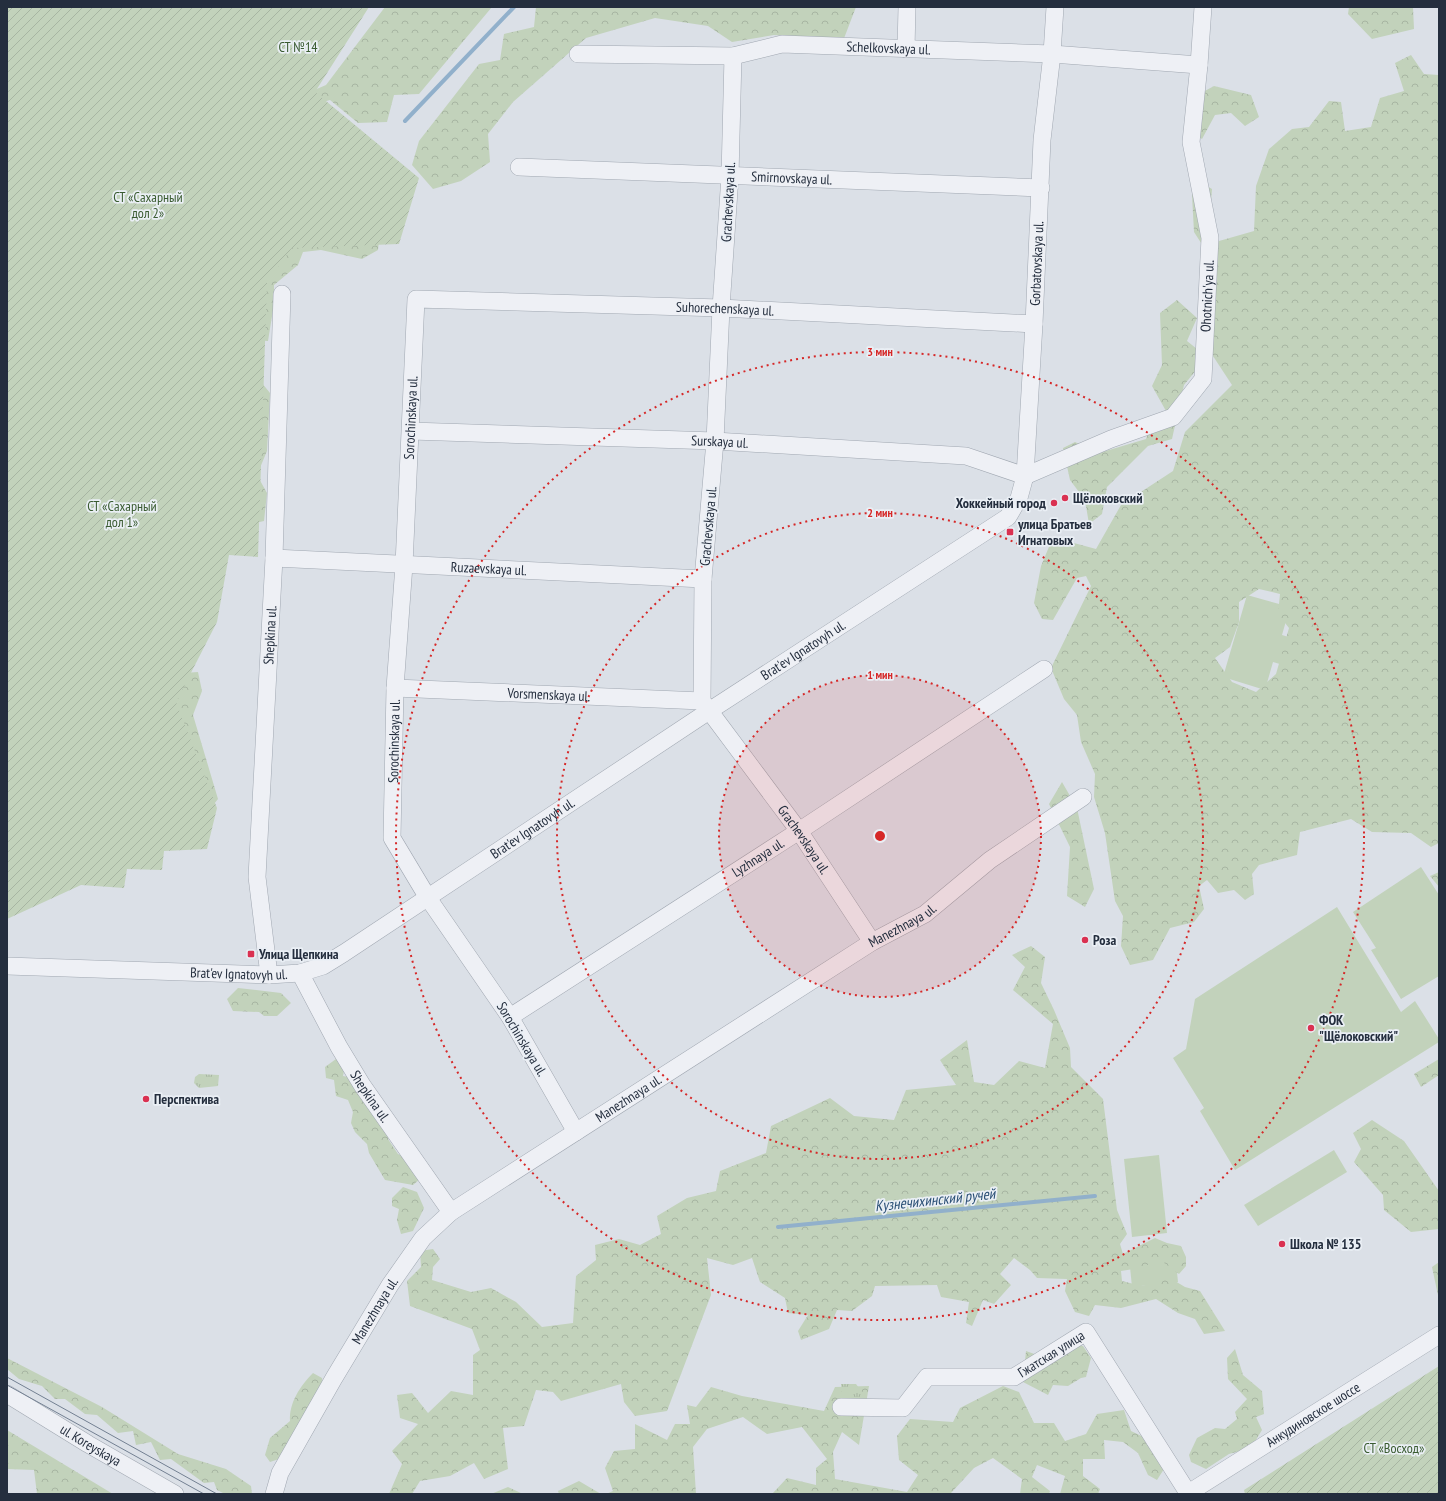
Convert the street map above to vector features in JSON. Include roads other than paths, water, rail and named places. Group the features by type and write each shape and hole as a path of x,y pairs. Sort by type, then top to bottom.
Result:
{"street":[{"path":"906,49 907,7"},
{"name":"Gorbatovskaya ul.","path":"1008,517 1018,498 1025,476 1041,188 1042,140 1052,54 1055,7"},
{"name":"Ohotnich'ya ul.","path":"1025,476 1111,439 1173,417 1203,379 1210,238 1190,142 1199,66 1203,7"},
{"name":"Schelkovskaya ul.","path":"578,54 733,56 782,44 1052,54 1199,66"},
{"name":"Grachevskaya ul.","path":"733,56 730,176 721,308 715,442 703,579 706,706 799,831 872,942"},
{"name":"Smirnovskaya ul.","path":"519,167 1041,188"},
{"name":"Shepkina ul.","path":"269,975 257,877 274,558 282,294"},
{"name":"Suhorechenskaya ul.","path":"416,299 721,308 1034,324"},
{"name":"Sorochinskaya ul.","path":"416,299 404,565 395,688 392,838 428,898 510,1016 576,1132"},
{"name":"Surskaya ul.","path":"411,431 715,442 966,456 1025,476"},
{"name":"Brat'ev Ignatovyh ul.","path":"7,966 269,975 300,973 323,966 428,898 706,706 1008,517"},
{"name":"Ruzaevskaya ul.","path":"274,558 703,579"},
{"name":"Lyzhnaya ul.","path":"510,1016 799,831 1044,669"},
{"name":"Vorsmenskaya ul.","path":"395,688 706,706"},
{"name":"Manezhnaya ul.","path":"274,1494 280,1473 390,1285 423,1238 451,1212 872,942 925,914 990,860 1083,797"},
{"name":"Shepkina ul.","path":"300,973 339,1047 362,1085 451,1212"},
{"name":"Гжатская улица","path":"841,1407 903,1408 927,1377 1014,1377 1086,1332 1188,1494"},
{"name":"Анкудиновское шоссе","path":"1188,1494 1439,1335"},
{"name":"ul. Koreyskaya","path":"7,1394 88,1444 174,1494"}],"waterway":[{"path":"405,121 514,7"},
{"name":"Кузнечихинский ручей","path":"778,1227 1095,1196"}],"tram line":[{"path":"7,1377 217,1494"},
{"path":"7,1385 204,1494"}],"place":[{"name":"Щёлоковский","path":"1065,498"},
{"name":"Хоккейный город","path":"1054,503"},
{"name":"улица Братьев Игнатовых","path":"1010,532"},
{"name":"Роза","path":"1085,940"},
{"name":"Улица Щепкина","path":"251,954"},
{"name":"ФОК \"Щёлоковский\"","path":"1311,1028"},
{"name":"Перспектива","path":"146,1099"},
{"name":"Школа № 135","path":"1282,1244"}],"park label":[{"name":"СТ №14","path":"298,47"},
{"name":"СТ «Сахарный дол 2»","path":"148,206"},
{"name":"СТ «Сахарный дол 1»","path":"122,514"},
{"name":"СТ «Восход»","path":"1394,1448"}]}
